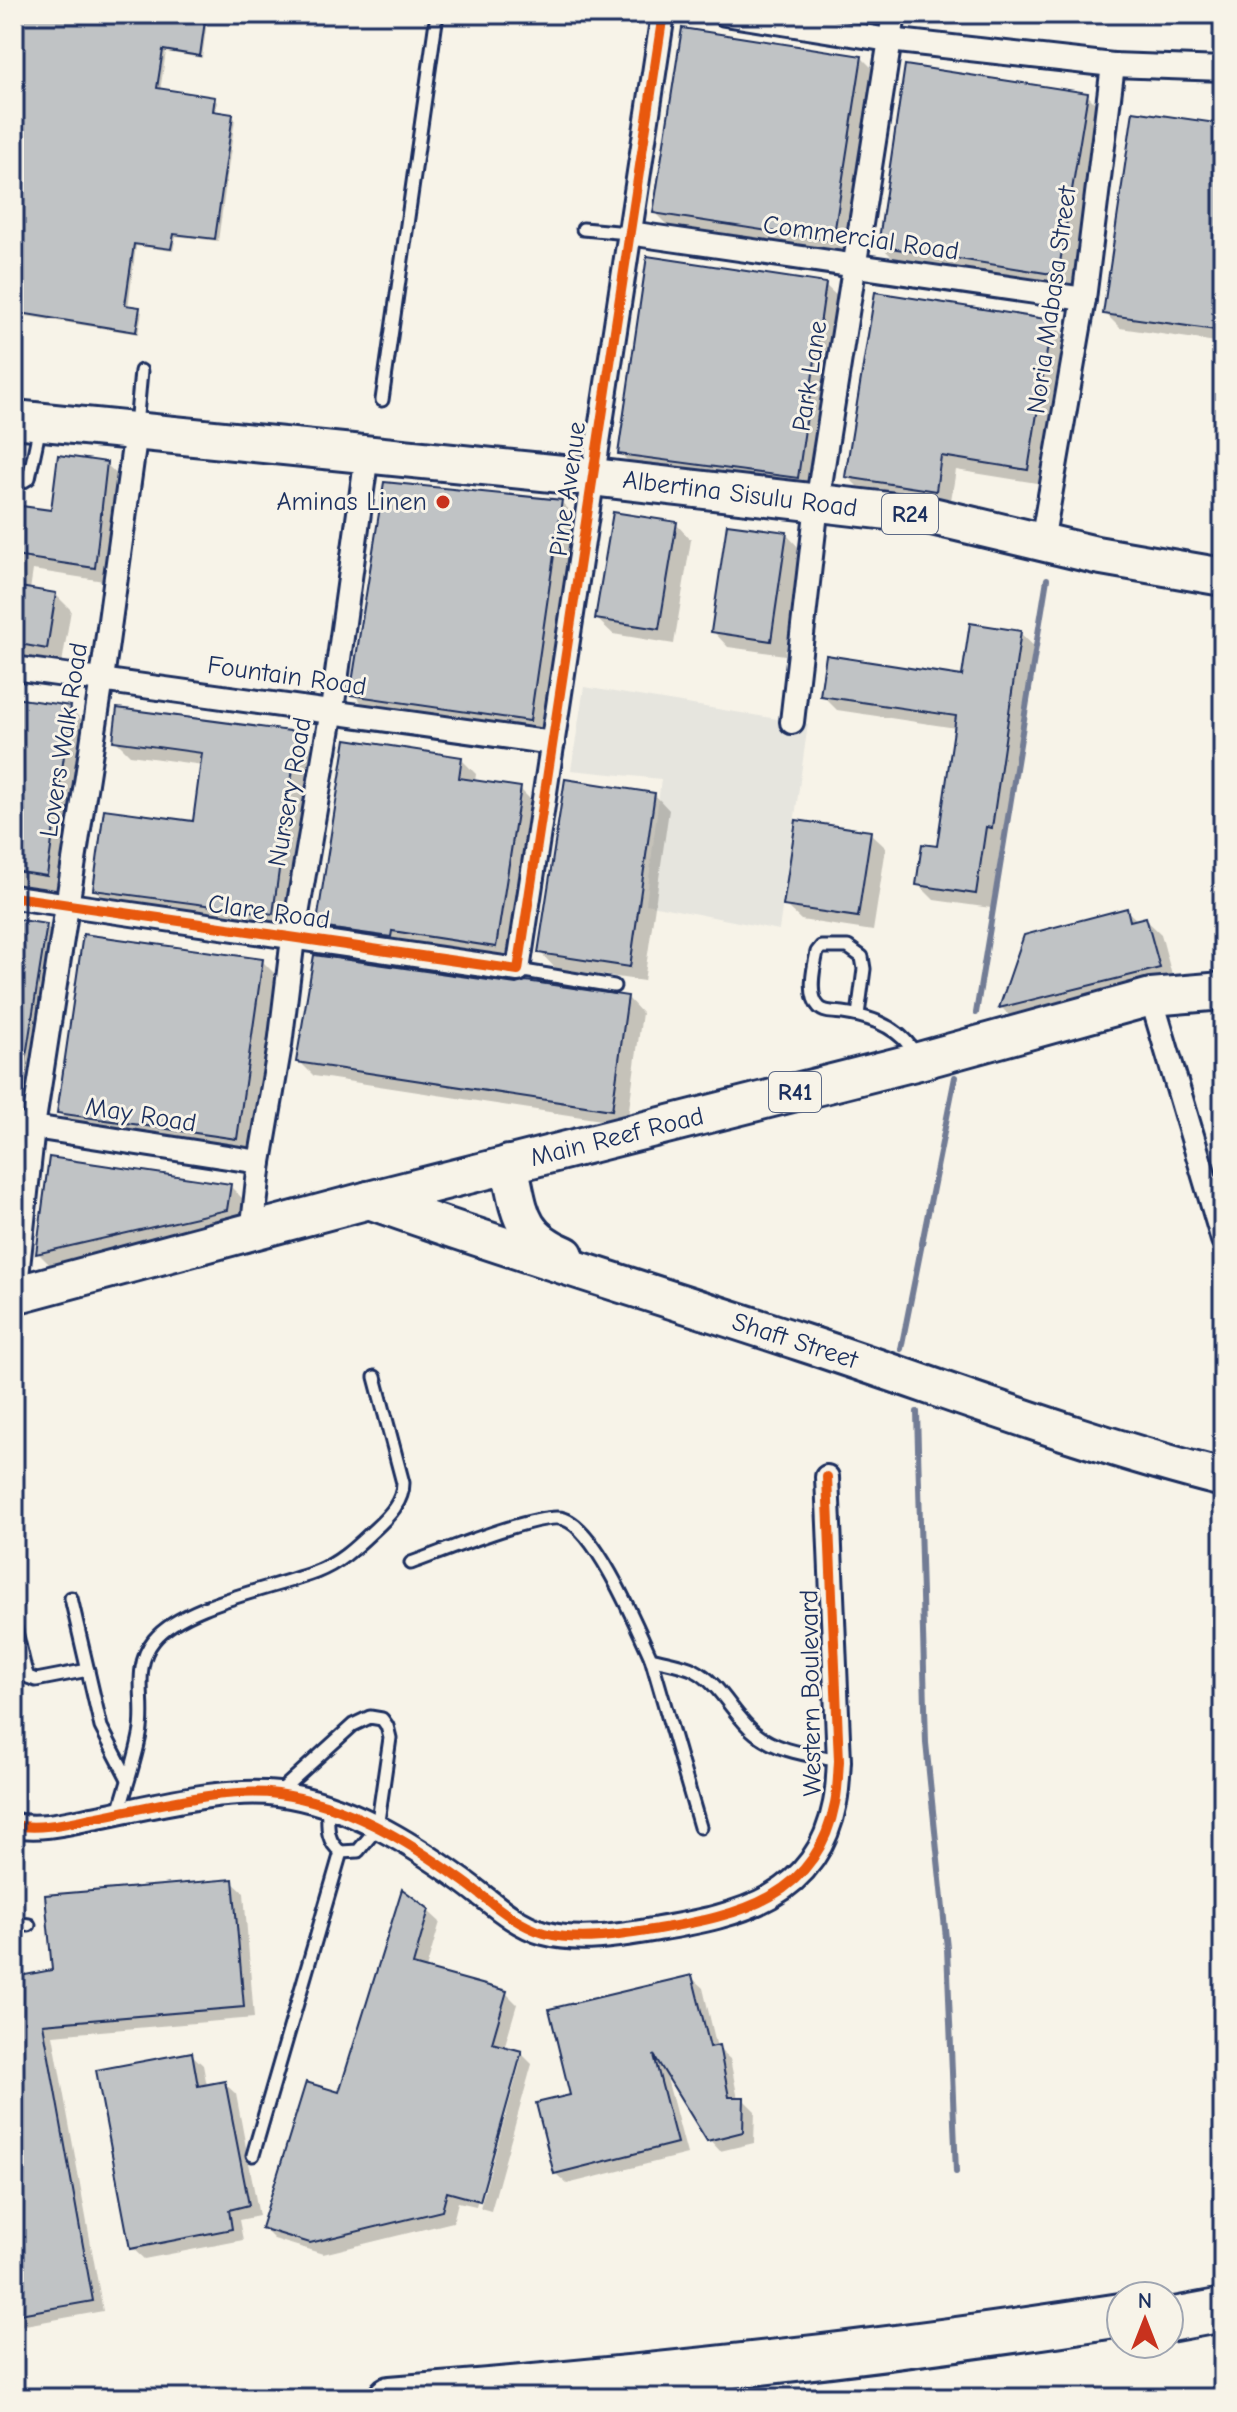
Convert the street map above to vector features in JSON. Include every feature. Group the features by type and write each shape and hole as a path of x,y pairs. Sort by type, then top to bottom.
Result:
{"highway":[{"path":"1185,2304 1223,2298"},
{"path":"1185,2317 1223,2310"},
{"path":"390,2398 668,2374 988,2336 1105,2318"},
{"path":"674,2398 1105,2331"}],"main road":[{"name":"Albertina Sisulu Road","path":"28,420 592,477 932,516 1136,563 1223,577"},
{"name":"Main Reef Road","path":"14,1295 369,1200 919,1061 1151,997 1223,991"},
{"path":"509,1164 524,1222 536,1240 595,1266 619,1284"},
{"name":"Shaft Street","path":"369,1200 484,1241 881,1369 1142,1458 1223,1478"}],"street":[{"name":"Pine Avenue","path":"518,970 663,14"},
{"path":"725,14 889,40 1113,65 1223,69"},
{"name":"Park Lane","path":"792,722 817,504 857,265 894,14"},
{"name":"Noria Mabasa Street","path":"1042,542 1084,299 1113,65"},
{"name":"Commercial Road","path":"629,233 1084,299"},
{"name":"Lovers Walk Road","path":"14,1295 24,1125 66,904 102,679 136,431"},
{"name":"Nursery Road","path":"252,1233 293,938 332,710 367,454"},
{"name":"Fountain Road","path":"14,668 553,743"},
{"name":"Clare Road","path":"14,897 518,970"},
{"path":"1151,997 1223,1240"},
{"name":"May Road","path":"24,1125 260,1162"},
{"name":"Western Boulevard","path":"14,1825 56,1825 226,1795 277,1794 357,1816 436,1861 523,1925 544,1933 596,1937 654,1930 717,1918 760,1904 783,1890 818,1852 836,1802 839,1761 827,1477"}],"lane":[{"path":"382,400 437,14"},
{"path":"583,229 629,233"},
{"path":"136,431 141,371"},
{"path":"14,487 29,478 28,420"},
{"path":"858,1015 864,969 862,957 848,947 821,947 816,958 815,1001 823,1010 858,1015 901,1034 919,1061"},
{"name":"Clare Road","path":"518,970 614,986"},
{"path":"119,1813 141,1734 141,1668 154,1639 169,1626 215,1604 318,1571 336,1562 381,1524 400,1499 403,1483 375,1377"},
{"path":"411,1563 550,1517 566,1520 580,1529 605,1564 651,1658 700,1827"},
{"path":"71,1598 101,1727 128,1779"},
{"path":"14,1623 19,1670 28,1677 36,1680 88,1670"},
{"path":"651,1658 693,1670 705,1678 755,1733 767,1741 800,1753 839,1761"},
{"path":"277,1794 353,1725 370,1717 382,1719 390,1738 377,1828 358,1851 341,1852 332,1845 328,1835 328,1806"},
{"path":"253,2155 341,1852"},
{"path":"14,1923 29,1925"}],"shaded area":[{"path":"584,687 808,724 779,930 646,904 661,779 571,770"}],"building":[{"path":"14,14 206,14 200,56 163,50 157,88 215,97 213,111 233,114 215,239 174,234 171,249 134,244 125,305 140,307 136,332 14,312"},
{"path":"682,28 862,56 833,241 653,213"},
{"path":"905,65 1088,93 1058,275 878,246"},
{"path":"1133,111 1223,124 1223,331 1103,314"},
{"path":"647,256 826,283 798,478 618,454"},
{"path":"875,292 1052,320 1028,470 941,456 936,491 845,477"},
{"path":"58,455 107,462 95,568 14,556 14,505 51,510"},
{"path":"384,482 562,500 530,721 350,695"},
{"path":"613,512 677,522 659,629 595,619"},
{"path":"727,524 787,532 771,641 711,632"},
{"path":"14,586 56,593 47,649 14,643"},
{"path":"970,623 1021,631 992,828 986,827 976,894 916,885 922,844 937,846 956,716 820,696 826,655 962,676"},
{"path":"14,698 71,706 47,876 14,871"},
{"path":"117,708 298,732 273,914 93,890 104,809 193,821 202,753 113,741"},
{"path":"346,739 462,757 459,778 521,787 496,947 392,931 391,937 319,927 320,923 317,922"},
{"path":"565,779 655,793 630,967 538,953"},
{"path":"796,820 871,831 858,917 783,906"},
{"path":"1127,908 1130,921 1146,917 1160,968 999,1008 1024,935"},
{"path":"14,919 47,924 23,1075 14,1075"},
{"path":"83,934 263,959 237,1139 57,1113"},
{"path":"314,955 516,984 526,981 628,996 612,1110 296,1062"},
{"path":"49,1157 231,1184 227,1210 36,1254"},
{"path":"233,1879 244,2007 43,2024 93,2301 14,2315 14,1977 52,1970 45,1895"},
{"path":"402,1889 429,1909 413,1965 507,1991 492,2043 522,2051 480,2201 447,2192 442,2211 310,2243 261,2228 306,2082 339,2092"},
{"path":"692,1975 710,2047 719,2045 729,2097 744,2097 743,2132 707,2141 654,2055 677,2143 554,2174 536,2103 570,2095 549,2009"},
{"path":"192,2052 198,2086 225,2081 249,2205 229,2210 232,2229 130,2249 96,2070"}],"waterway":[{"path":"976,1013 1047,579"},
{"path":"901,1349 955,1077"},
{"path":"917,1412 926,1743 947,1948 956,2172"}],"cycle path":[{"path":"14,897 518,970 663,14"},
{"path":"14,1825 53,1825 233,1793 278,1794 328,1806 398,1838 511,1917 544,1933 586,1938 616,1936 718,1917 745,1908 793,1881 811,1861 826,1835 835,1803 839,1761 827,1477"}],"place":[{"name":"Aminas Linen","path":"443,502"}]}
